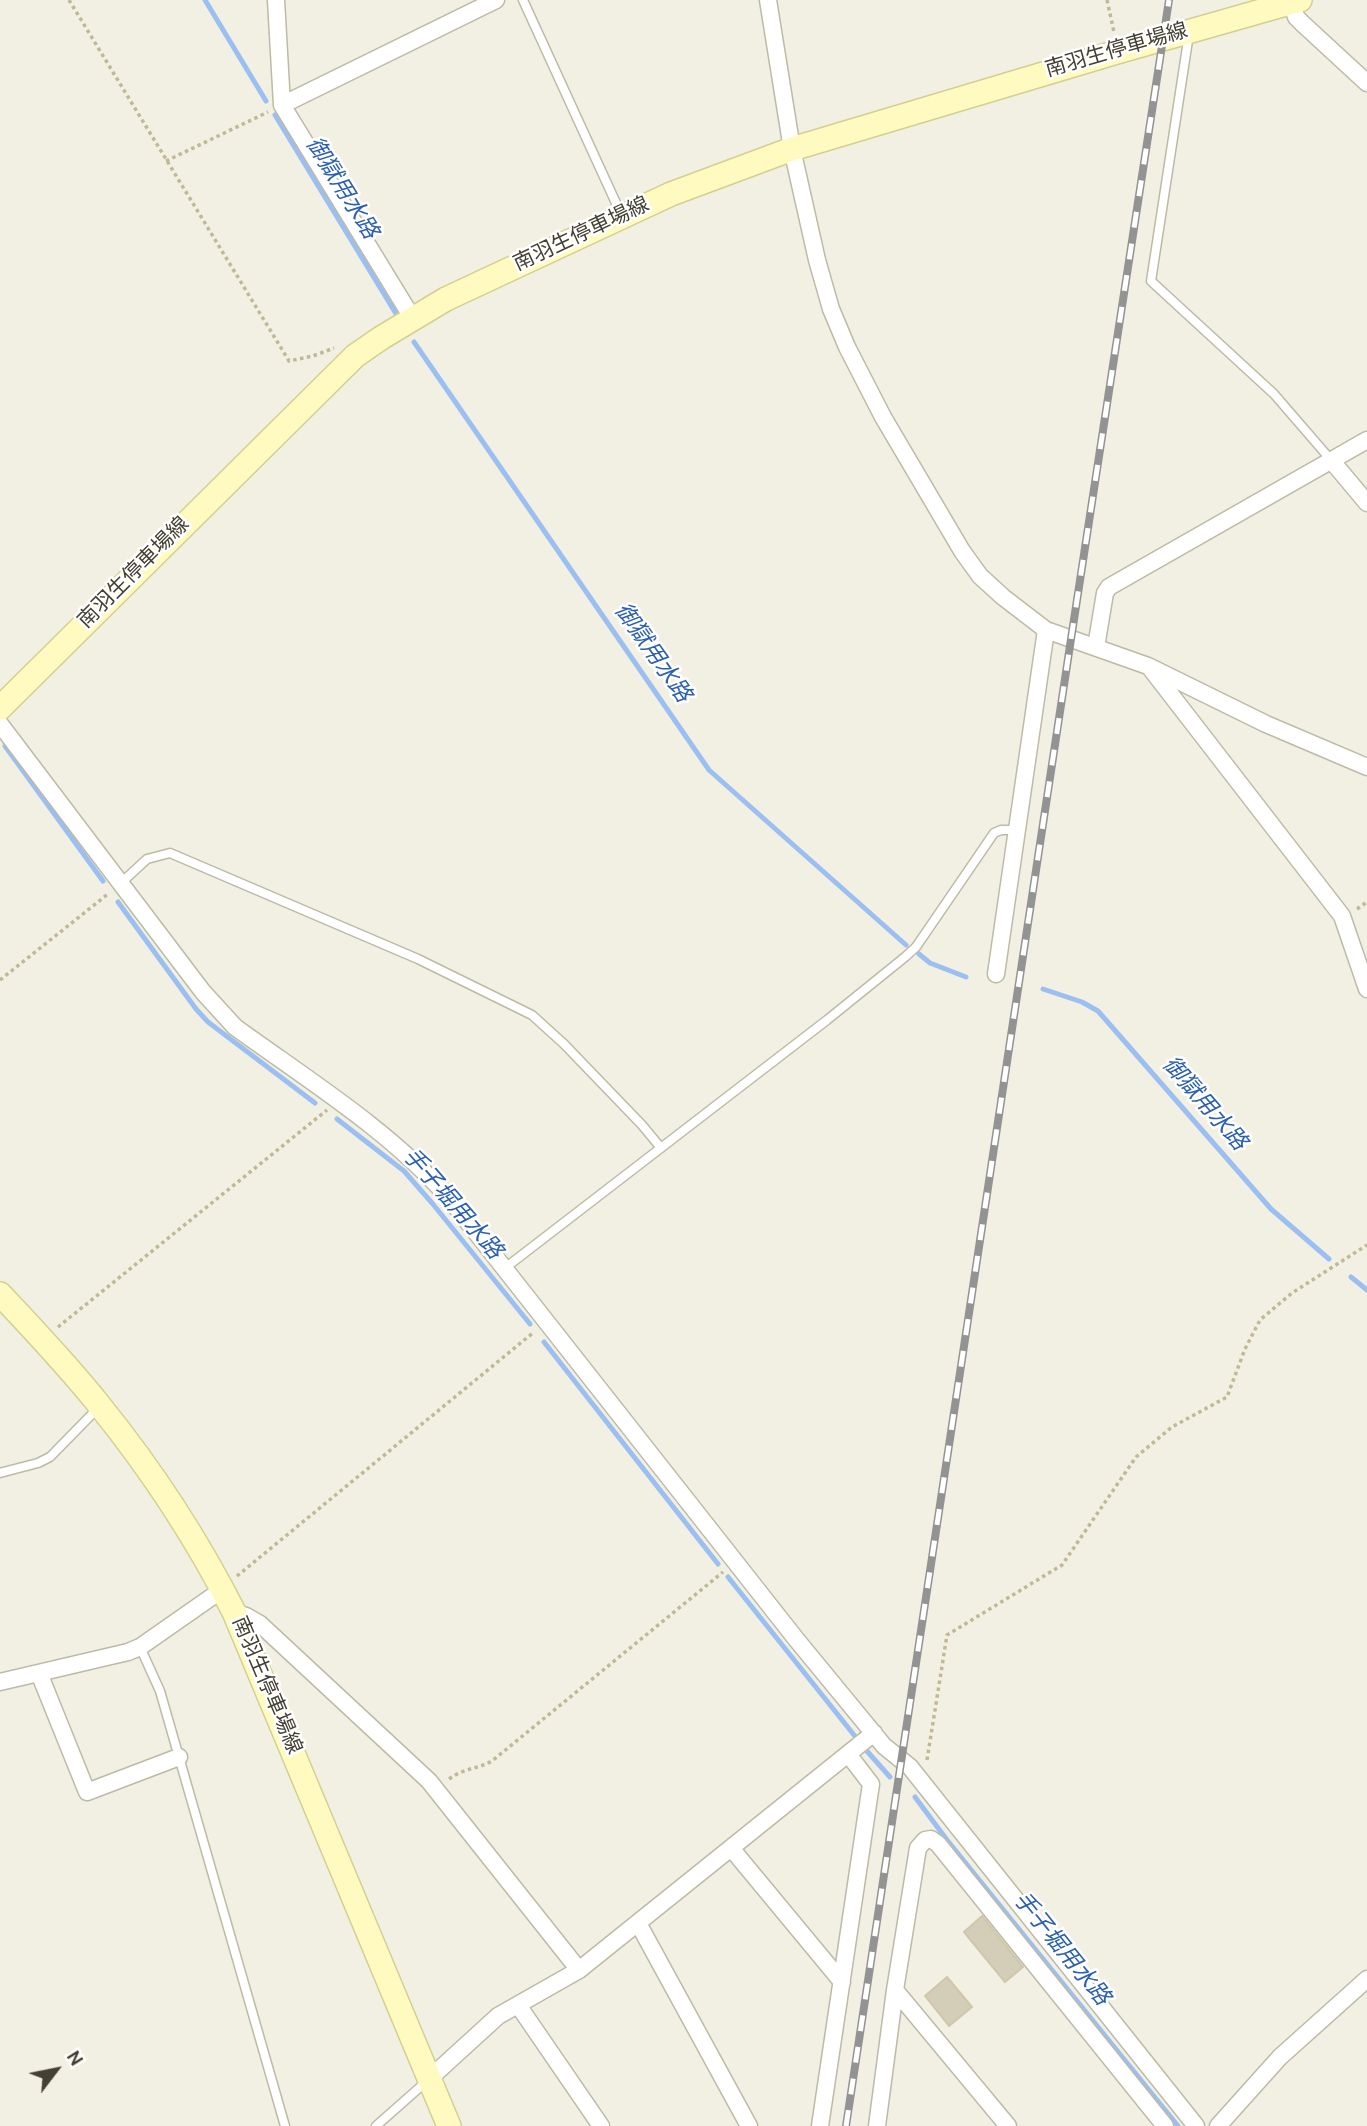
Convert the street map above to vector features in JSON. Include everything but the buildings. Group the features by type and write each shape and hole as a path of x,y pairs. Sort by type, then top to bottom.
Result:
{"main road":[{"name":"南羽生停車場線","path":"0,708 355,356 446,299 671,194 792,149 1296,1"},
{"name":"南羽生停車場線","path":"0,1294 100,1406 148,1471 223,1589 449,2126"}],"street":[{"path":"276,0 282,105 413,318"},
{"path":"282,105 496,0"},
{"path":"768,0 792,149 831,309 847,347 883,416 962,551 980,576 1046,630 1148,666 1266,724 1367,768"},
{"path":"1296,1 1296,17 1367,83"},
{"path":"1096,647 1105,593 1109,587 1367,440"},
{"path":"1331,460 1367,503"},
{"path":"996,974 1046,630"},
{"path":"1148,666 1342,916 1367,989"},
{"path":"0,724 220,1012 235,1027 382,1134 427,1173 505,1268 734,1562 884,1746 910,1766 1196,2126"},
{"path":"0,1682 140,1647 223,1589"},
{"path":"234,1612 260,1624 429,1781 579,1970"},
{"path":"39,1673 87,1792 179,1757"},
{"path":"429,2079 498,2017 579,1970 874,1733"},
{"path":"820,2126 871,1784 848,1754"},
{"path":"877,2126 918,1848 925,1840 931,1839 938,1844 1165,2126"},
{"path":"731,1848 842,1982"},
{"path":"638,1923 749,2126"},
{"path":"1218,2126 1280,2057 1367,1979"},
{"path":"895,1990 1007,2126"},
{"path":"519,2005 601,2126"}],"lane":[{"path":"523,0 623,218"},
{"path":"1190,30 1151,281 1274,394 1331,460"},
{"path":"505,1268 905,957 916,947 994,833 1016,830"},
{"path":"121,883 147,859 170,853 418,959 531,1015 564,1044 661,1148"},
{"path":"0,1473 50,1457 100,1406"},
{"path":"140,1647 160,1691 285,2126"},
{"path":"376,2126 429,2079"}],"path":[{"path":"68,0 289,361 313,356 335,347 355,356"},
{"path":"1107,0 1117,52"},
{"path":"166,161 282,105"},
{"path":"0,980 121,883"},
{"path":"44,1341 324,1113 335,1100"},
{"path":"923,1783 947,1635 1062,1565 1136,1457 1172,1427 1227,1397 1245,1349 1260,1320 1292,1293 1367,1245"},
{"path":"223,1589 547,1322"},
{"path":"436,1790 457,1773 492,1761 734,1562"}],"waterway":[{"name":"御獄用水路","path":"205,0 266,101"},
{"name":"御獄用水路","path":"275,115 398,317"},
{"name":"御獄用水路","path":"414,342 709,770 906,945"},
{"name":"手子堀用水路","path":"5,746 103,881"},
{"name":"手子堀用水路","path":"118,902 208,1022 315,1103"},
{"name":"御獄用水路","path":"919,954 930,963 966,977"},
{"name":"御獄用水路","path":"1043,989 1082,1002 1098,1011 1271,1209 1329,1259"},
{"name":"手子堀用水路","path":"337,1119 404,1171 530,1324"},
{"name":"御獄用水路","path":"1351,1277 1367,1290"},
{"name":"手子堀用水路","path":"544,1342 718,1564"},
{"name":"手子堀用水路","path":"728,1577 854,1735"},
{"name":"手子堀用水路","path":"866,1750 890,1777"},
{"name":"手子堀用水路","path":"915,1797 1178,2126"}],"railway":[{"path":"846,2126 1169,0"}]}
